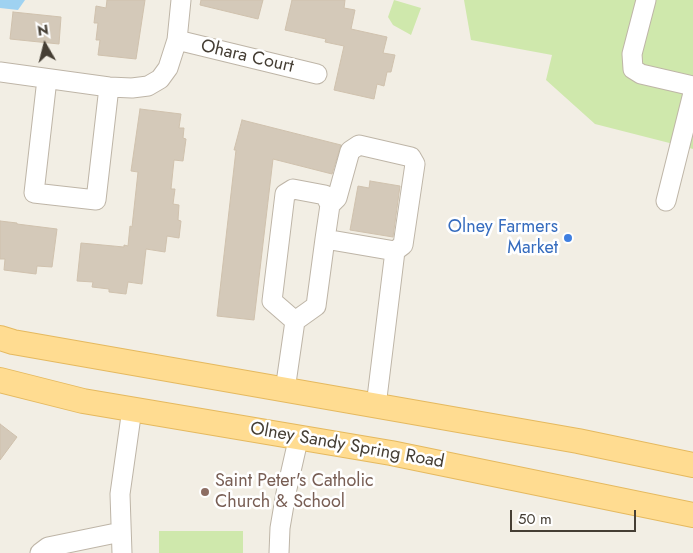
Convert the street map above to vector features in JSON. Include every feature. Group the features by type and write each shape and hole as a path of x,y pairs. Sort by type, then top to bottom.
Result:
{"main road":[{"path":"0,338 23,344 578,441 693,466"},
{"name":"Olney Sandy Spring Road","path":"0,380 83,401 391,453 693,515"}],"street":[{"path":"0,72 47,80 109,87 132,88 148,86 160,80 168,68 177,40 181,0"},
{"path":"646,0 632,54 633,69 641,74 693,86"},
{"name":"Ohara Court","path":"177,40 317,74"},
{"path":"47,80 34,193 87,200 96,200 109,87"},
{"path":"666,201 693,93"},
{"path":"330,204 337,198 350,151 359,145 411,156 415,164 403,245 396,251 376,406"},
{"path":"285,390 294,321 316,306 330,204 325,195 293,189 285,194 272,301 294,321"},
{"path":"325,239 396,251"},
{"path":"122,553 120,494 132,409"},
{"path":"279,553 280,528 299,436"},
{"path":"40,553 48,547 121,532"}],"green space":[{"path":"394,0 421,8 411,35 393,25 388,17"},
{"path":"464,0 693,0 693,149 595,124 546,80 552,55 471,40"},
{"path":"159,531 243,531 243,553 159,553"}],"water":[{"path":"0,0 25,0 18,10 0,8"}],"building":[{"path":"107,0 145,0 136,59 98,55 100,40 96,40 98,23 94,23 96,6 106,8"},
{"path":"201,0 263,0 258,19 200,5"},
{"path":"292,0 345,0 344,8 355,10 351,29 387,37 383,53 395,55 391,72 387,72 384,86 377,84 374,99 334,90 344,46 325,42 326,39 285,30"},
{"path":"13,12 61,17 59,44 10,39"},
{"path":"140,109 181,114 179,128 184,128 183,138 186,139 183,161 174,160 171,189 175,189 173,204 179,205 178,220 181,221 179,238 167,236 165,252 146,249 142,284 128,282 126,294 109,292 109,289 92,287 93,282 77,281 81,243 128,246 138,172 131,171"},
{"path":"242,120 341,145 332,174 273,159 254,320 217,316 236,150 234,150"},
{"path":"370,181 400,186 393,237 350,230 358,186 369,188"},
{"path":"0,221 57,229 52,267 37,266 36,274 4,270 5,259 0,259"},
{"path":"0,424 17,437 0,460"}],"place":[{"name":"Olney Farmers Market","path":"568,238"},
{"name":"Saint Peter's Catholic Church & School","path":"205,492"}]}
